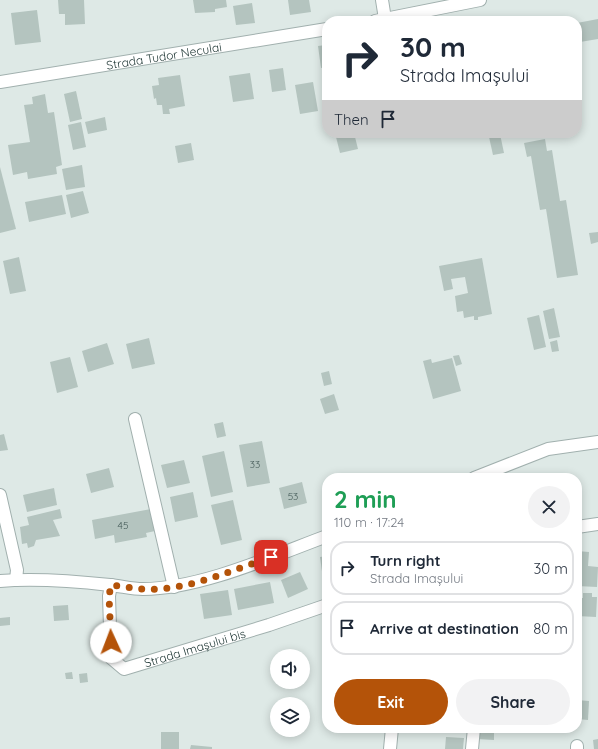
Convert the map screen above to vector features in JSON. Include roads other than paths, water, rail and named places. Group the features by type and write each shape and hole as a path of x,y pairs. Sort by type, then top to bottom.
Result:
{"street":[{"path":"380,16 382,0"},
{"path":"400,16 480,0"},
{"name":"Strada Tudor Neculai","path":"0,82 322,30"},
{"path":"135,420 174,587"},
{"path":"487,473 548,449 598,442"},
{"path":"0,495 16,570 16,580"},
{"path":"582,526 598,524"},
{"path":"0,581 16,580 111,585 142,589 174,587 210,578 322,538"},
{"name":"Strada Imașului bis","path":"111,585 109,596 111,658 124,669 269,625 322,607"},
{"path":"390,749 392,733"},
{"path":"472,749 474,733"}]}
